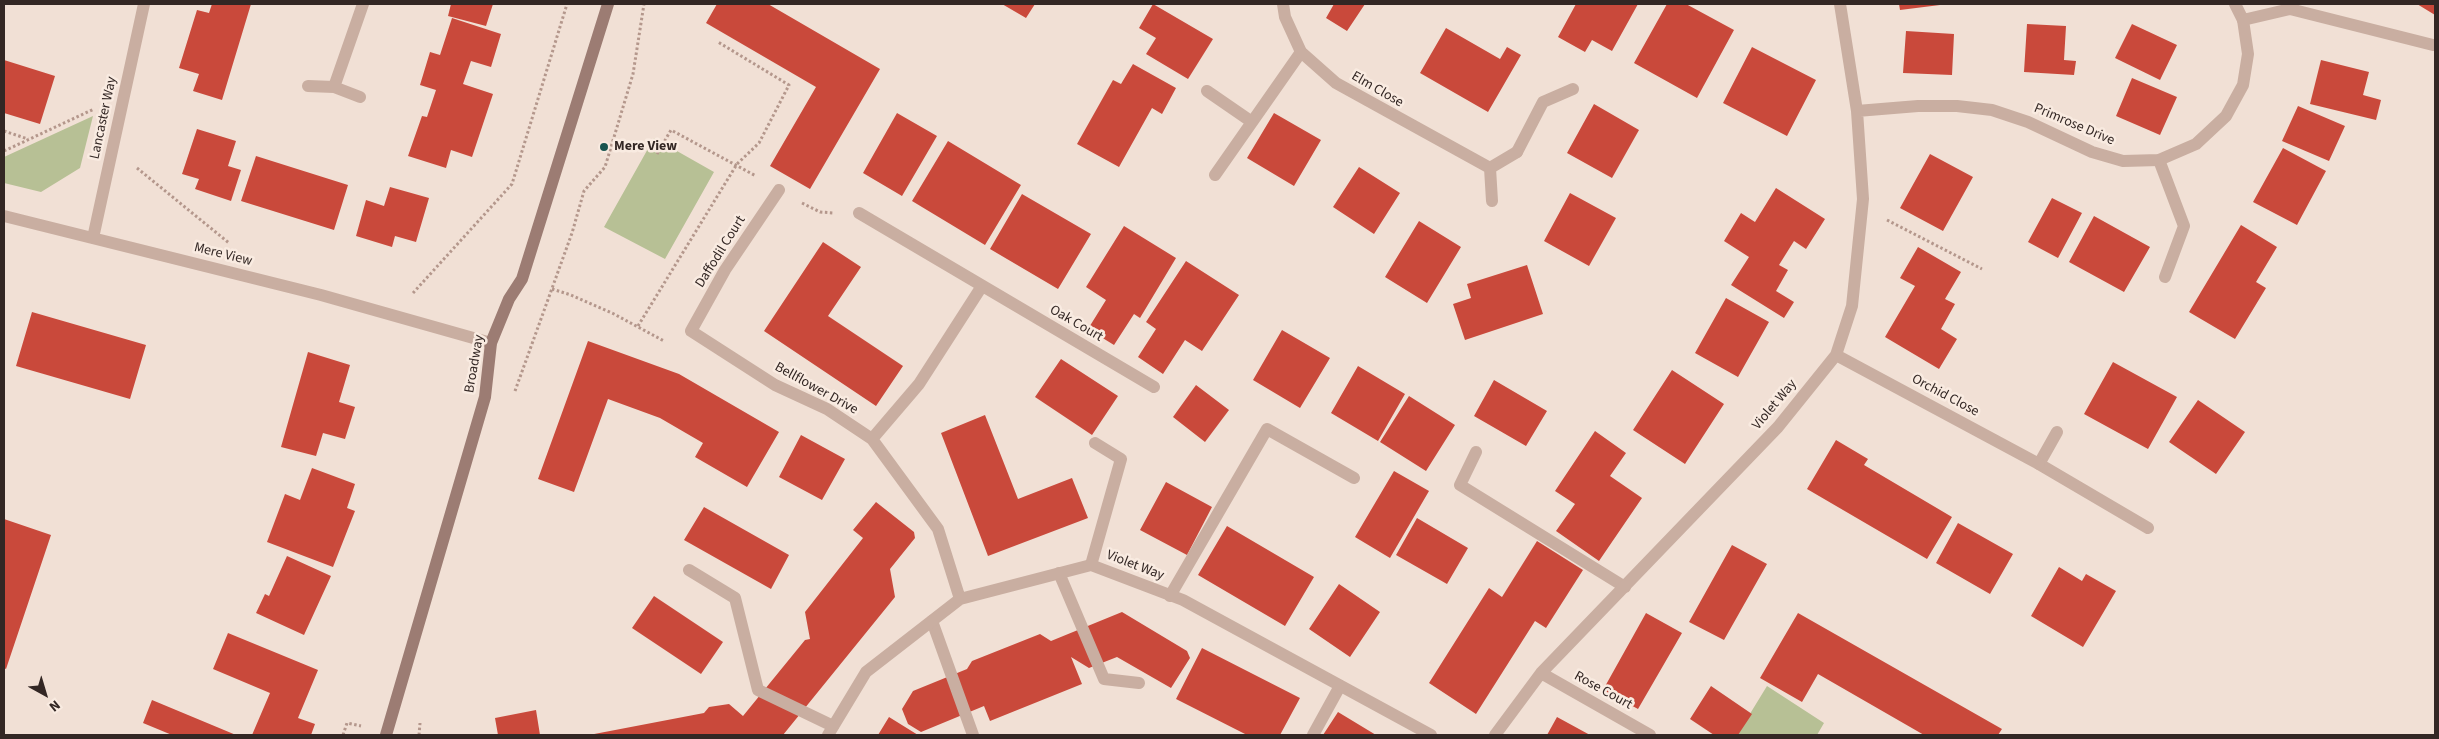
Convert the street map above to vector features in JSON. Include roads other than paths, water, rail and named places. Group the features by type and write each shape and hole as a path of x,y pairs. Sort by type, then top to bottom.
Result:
{"main road":[{"name":"Broadway","path":"386,735 485,397 491,343 509,299 522,280 608,4"}],"street":[{"name":"Lancaster Way","path":"93,238 144,4"},
{"path":"334,87 364,4"},
{"name":"Elm Close","path":"1283,4 1285,17 1301,52 1336,83 1490,168"},
{"name":"Violet Way","path":"1495,735 1540,673 1778,427 1836,355 1852,306 1862,207 1857,111 1840,4"},
{"name":"Primrose Drive","path":"1857,111 1918,106 1957,106 1992,110 2028,122 2092,152 2123,161 2159,160 2196,144 2226,116 2243,85 2248,54 2242,20 2234,4"},
{"path":"2242,20 2290,9 2433,45"},
{"path":"1214,175 1301,52"},
{"path":"308,86 334,87 360,97"},
{"path":"1492,201 1490,168 1517,152 1543,102 1573,89"},
{"path":"1207,91 1252,122"},
{"path":"2159,160 2184,226 2165,276"},
{"name":"Daffodil Court","path":"692,330 725,270 779,190"},
{"name":"Oak Court","path":"859,213 1154,387"},
{"name":"Mere View","path":"4,216 262,280 491,343"},
{"path":"872,439 920,384 982,286"},
{"name":"Bellflower Drive","path":"692,330 775,385 827,410 872,439 938,529 960,599"},
{"name":"Orchid Close","path":"1836,355 2039,464 2148,528"},
{"path":"1170,596 1267,429 1354,478"},
{"path":"2039,464 2057,432"},
{"path":"1091,565 1121,460 1095,443"},
{"path":"1476,452 1460,485 1625,587"},
{"name":"Violet Way","path":"830,731 866,672 960,599 1091,565 1170,596 1432,735"},
{"path":"689,570 735,598 758,690 830,731"},
{"path":"1059,573 1104,679 1140,683"},
{"path":"932,621 973,735"},
{"name":"Rose Court","path":"1540,673 1650,735"},
{"path":"1313,735 1340,686"}],"place":[{"name":"Mere View","path":"604,147"}]}
